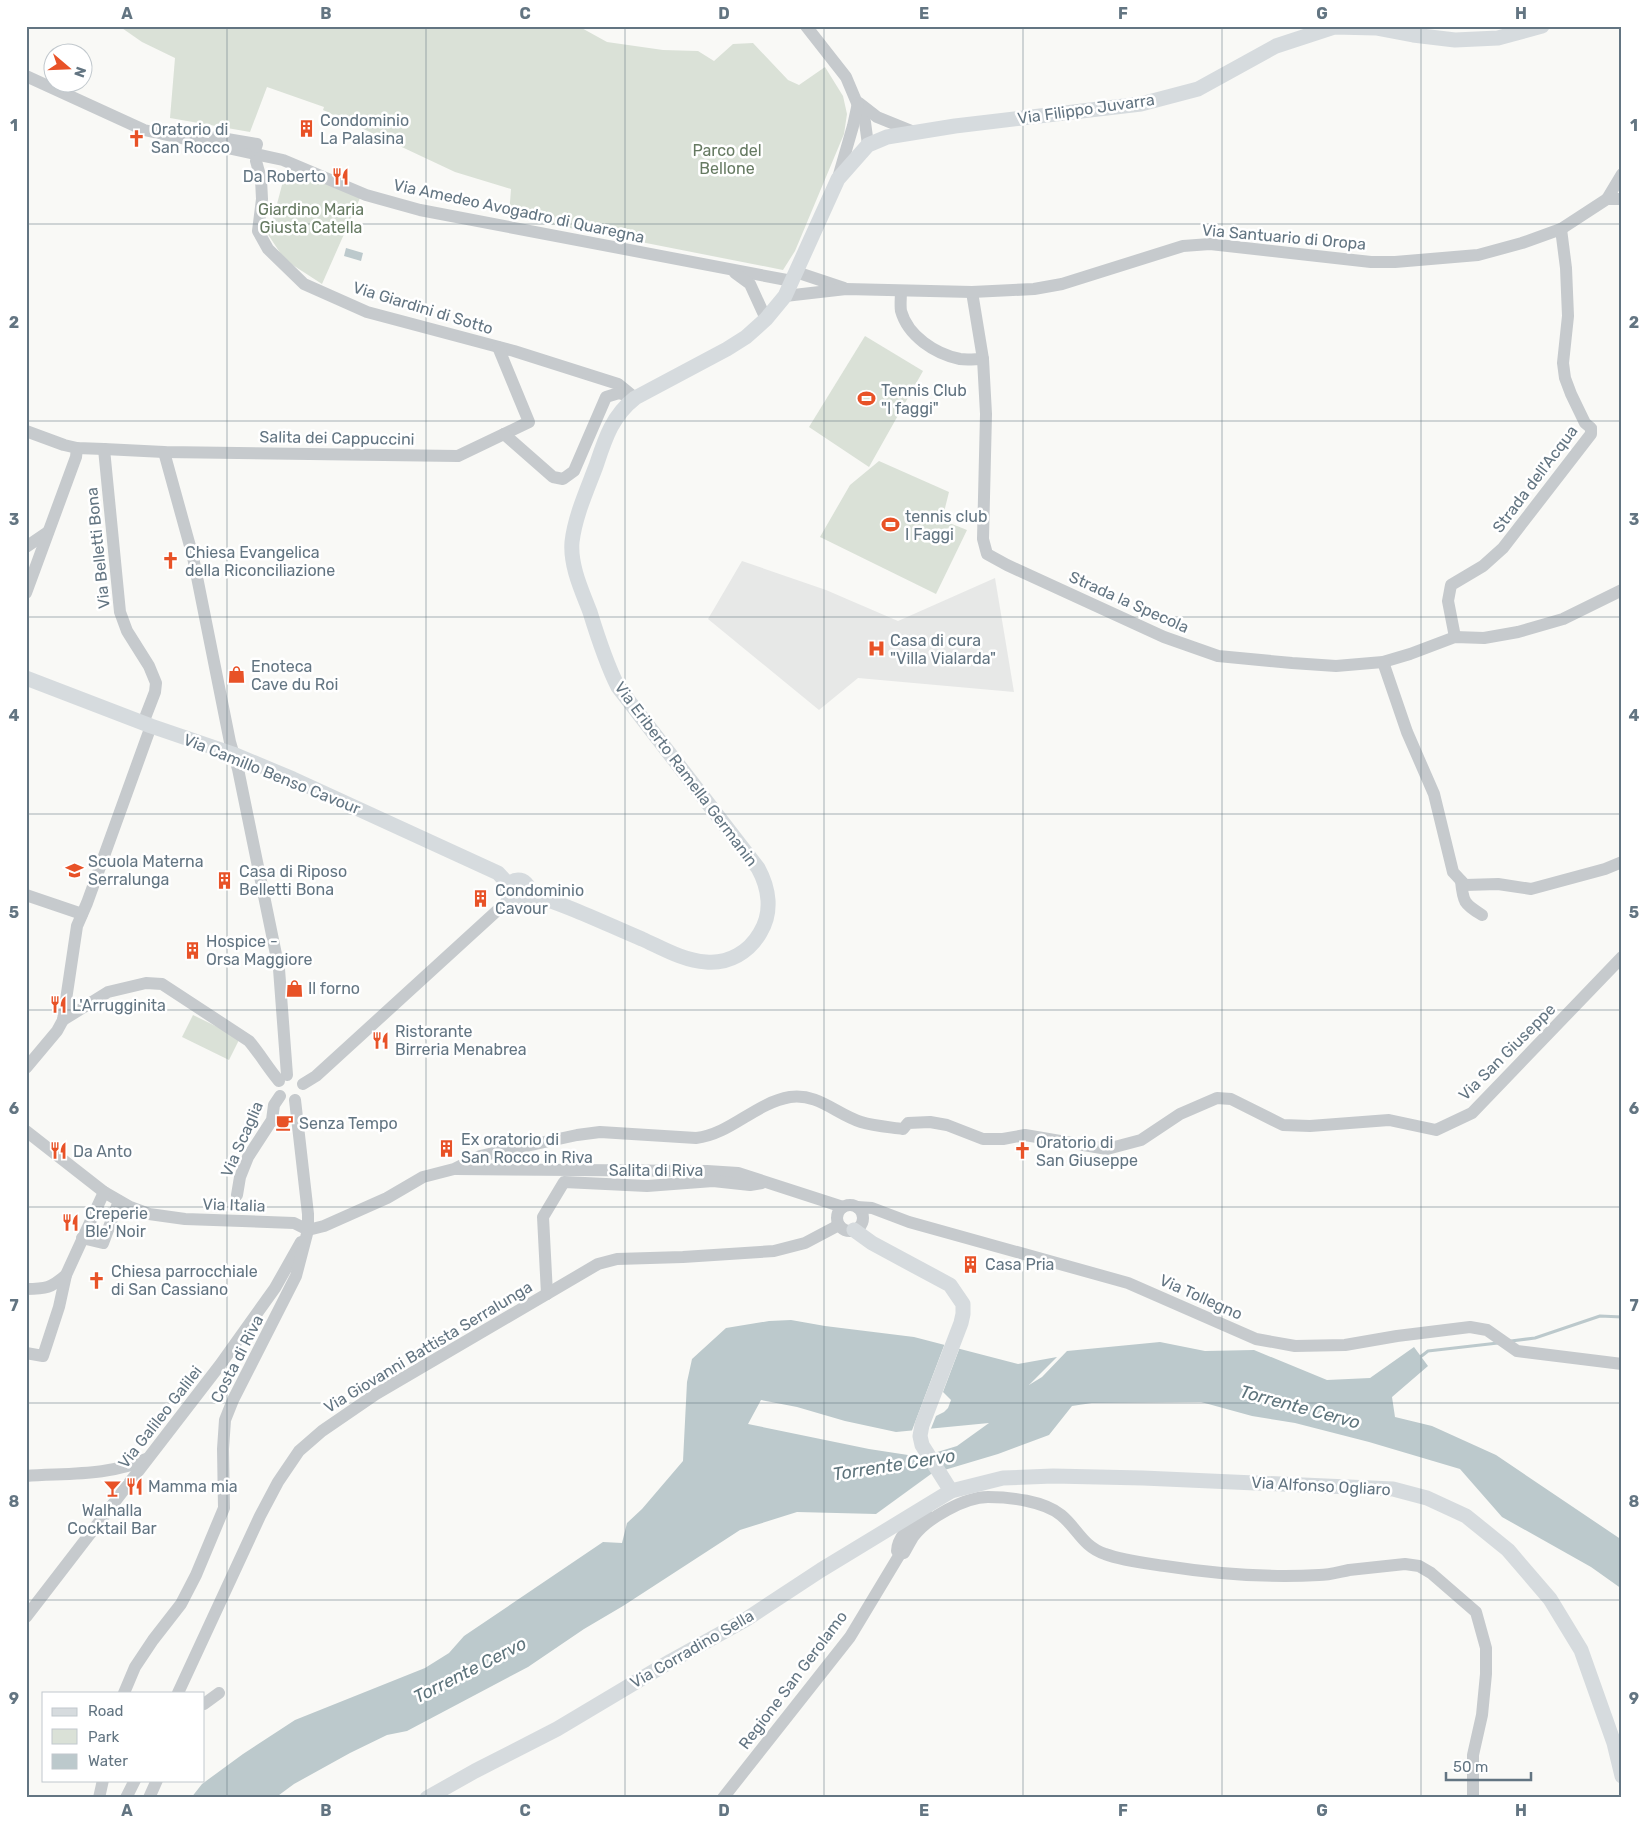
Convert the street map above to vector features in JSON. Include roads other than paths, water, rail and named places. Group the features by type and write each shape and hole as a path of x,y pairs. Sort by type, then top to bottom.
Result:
{"main road":[{"name":"Via Filippo Juvarra","path":"868,145 887,137 914,132 1151,102 1198,89 1276,46 1334,27 1376,28 1455,40 1498,38 1542,26"},
{"name":"Via Eriberto Ramella Germanin","path":"510,892 519,902 525,900 529,894 560,903 678,955 706,962 718,962 729,959 748,948 757,939 766,918 768,896 762,875 618,687 610,670 576,570 572,543 578,517 608,432 620,412 635,398 746,337 766,319 785,296 838,179 868,145"},
{"name":"Via Camillo Benso Cavour","path":"26,678 233,754 292,779 498,873 510,892"},
{"path":"857,1227 872,1243 950,1285 962,1304 964,1314 922,1425 920,1436 922,1445 948,1487"},
{"name":"Via Alfonso Ogliaro","path":"948,1487 1003,1478 1053,1476 1143,1478 1393,1489 1427,1498 1466,1516 1508,1550 1550,1599 1581,1650 1614,1743 1622,1776"},
{"name":"Via Corradino Sella","path":"428,1798 556,1729 745,1620 821,1570 936,1501 948,1487"}],"street":[{"path":"806,26 846,77 865,122 868,145"},
{"name":"Via Amedeo Avogadro di Quaregna","path":"26,76 144,130 283,160 366,194 420,210 726,269 794,276"},
{"path":"838,179 858,103"},
{"name":"Via Filippo Juvarra","path":"858,103 877,117 914,132"},
{"path":"144,130 156,128 257,144 256,147"},
{"name":"Via Giardini di Sotto","path":"256,161 261,179 262,199 258,231 268,249 304,284 367,312 498,347 618,384 635,398"},
{"path":"1607,199 1622,174"},
{"path":"1607,199 1622,199"},
{"name":"Via Santuario di Oropa","path":"785,296 846,289 972,292 1034,289 1051,286 1196,244 1348,260 1395,262 1478,255 1522,243 1561,229 1607,199"},
{"name":"Strada dell'Acqua","path":"1455,637 1448,602 1452,585 1483,566 1503,548 1591,434 1591,428 1585,423 1572,394 1563,363 1568,316 1566,268 1561,229"},
{"name":"Via Amedeo Avogadro di Quaregna","path":"726,269 739,275 750,284 766,319"},
{"name":"Via Santuario di Oropa","path":"794,276 846,289"},
{"path":"901,291 901,310 906,323 918,338 933,350 960,359 983,359"},
{"name":"Strada la Specola","path":"972,292 983,359 986,414 983,539 987,554 1164,637 1218,656 1292,664 1336,666 1383,662 1455,637"},
{"name":"Via Giardini di Sotto","path":"498,347 529,422"},
{"path":"504,434 553,477 564,479 574,471 606,397 619,393 635,398"},
{"name":"Salita dei Cappuccini","path":"26,431 51,441 77,448 164,452 458,456 529,422"},
{"path":"26,593 76,457 77,448"},
{"name":"Via Belletti Bona","path":"26,1068 57,1031 63,1020 77,926 147,724 155,692 156,684 149,666 127,631 120,612 104,449"},
{"path":"63,1020 108,992 146,983 162,984 249,1041 265,1065 283,1078 295,1076 302,1084 301,1095 295,1100 287,1101 280,1096 277,1089 283,1078 279,969 193,556 164,452"},
{"path":"26,547 48,532"},
{"path":"1455,637 1484,638 1518,632 1564,619 1622,590"},
{"path":"1383,662 1408,732 1434,794 1453,872 1465,885 1498,884 1531,889 1605,869 1622,862"},
{"path":"1461,881 1463,900 1468,907 1482,915"},
{"path":"302,1084 316,1076 510,892"},
{"path":"26,895 82,914"},
{"name":"Via San Giuseppe","path":"454,1169 480,1156 589,1133 707,1137 781,1099 796,1097 812,1098 848,1117 880,1126 902,1129 908,1123 930,1122 946,1125 983,1139 1002,1139 1025,1135 1108,1149 1141,1140 1180,1114 1217,1098 1231,1099 1283,1125 1310,1126 1389,1120 1436,1130 1472,1113 1622,957"},
{"name":"Via Scaglia","path":"237,1195 240,1177 248,1157 272,1120 274,1105 280,1096"},
{"name":"Costa di Riva","path":"124,1692 135,1667 181,1604 196,1575 224,1508 222,1449 225,1420 233,1400 296,1276 308,1230 308,1214 295,1100"},
{"name":"Via Italia","path":"26,1131 104,1192 119,1201 150,1214 185,1220 294,1223 308,1230"},
{"path":"308,1230 324,1226 387,1198 423,1176 454,1169"},
{"name":"Salita di Riva","path":"454,1169 707,1170 738,1173 843,1207"},
{"name":"Salita di Riva","path":"547,1294 543,1217 564,1182 647,1186 713,1181 750,1185 767,1182"},
{"path":"26,1353 43,1356 59,1307 66,1275 104,1192"},
{"path":"82,1238 103,1243 119,1201"},
{"path":"850,1204 857,1207 862,1217 857,1227 846,1230 839,1225 836,1217 843,1207 850,1204"},
{"name":"Via Tollegno","path":"857,1207 872,1208 909,1222 1128,1283 1256,1339 1295,1346 1345,1345 1470,1327 1487,1330 1517,1351 1622,1364"},
{"name":"Via Tollegno","path":"857,1227 875,1218 909,1222"},
{"name":"Via Giovanni Battista Serralunga","path":"178,1692 260,1516 278,1482 299,1451 322,1431 376,1394 598,1264 617,1259 683,1257 774,1250 805,1243 839,1225"},
{"name":"Via Galileo Galilei","path":"26,1617 220,1365 274,1288 308,1230"},
{"path":"26,1289 49,1288 66,1275"},
{"path":"26,1476 115,1470 149,1458"},
{"path":"936,1501 902,1538 897,1547 897,1552 903,1551 914,1536 950,1509 971,1500 988,1497 1030,1502 1051,1508 1062,1516 1074,1531 1095,1551 1143,1563 1210,1573 1258,1576 1321,1575 1405,1564 1419,1566 1431,1572 1476,1612 1486,1648 1486,1674 1482,1714 1474,1755 1473,1798"},
{"name":"Regione San Gerolamo","path":"723,1798 850,1637 903,1551"},
{"path":"205,1703 219,1693"},
{"path":"99,1798 103,1782"},
{"path":"126,1798 134,1782"},
{"path":"149,1798 156,1782"}],"water":[{"path":"346,248 363,253 361,261 344,256"},
{"name":"Torrente Cervo","path":"791,1320 914,1337 1018,1364 1057,1357 1029,1385 1042,1377 1067,1351 1160,1342 1205,1351 1254,1350 1327,1380 1370,1378 1414,1347 1428,1366 1392,1397 1395,1417 1432,1426 1496,1455 1622,1540 1622,1589 1591,1567 1502,1517 1460,1469 1369,1442 1295,1423 1252,1416 1201,1402 1092,1403 1072,1406 1049,1435 998,1454 931,1474 876,1514 797,1512 740,1530 584,1629 528,1667 407,1731 387,1735 350,1753 294,1784 275,1798 191,1798 202,1784 295,1720 425,1668 449,1653 464,1636 603,1542 622,1543 627,1523 642,1509 683,1461 687,1382 692,1359 726,1328 769,1321","holes":["761,1400 797,1407 845,1421 896,1432 989,1423 957,1446 921,1457 869,1449 748,1424"]}],"waterway":[{"path":"1511,1341 1535,1338 1600,1316 1622,1317"},
{"path":"1419,1358 1428,1351 1498,1343"}],"place":[{"name":"Condominio La Palasina","path":"306,129"},
{"name":"Oratorio di San Rocco","path":"137,138"},
{"name":"Da Roberto","path":"340,176"},
{"name":"Tennis Club \"I faggi\"","path":"867,399"},
{"name":"tennis club I Faggi","path":"891,525"},
{"name":"Chiesa Evangelica della Riconciliazione","path":"171,561"},
{"name":"Casa di cura \"Villa Vialarda\"","path":"876,649"},
{"name":"Enoteca Cave du Roi","path":"237,675"},
{"name":"Scuola Materna Serralunga","path":"74,870"},
{"name":"Casa di Riposo Belletti Bona","path":"225,880"},
{"name":"Condominio Cavour","path":"481,899"},
{"name":"Hospice - Orsa Maggiore","path":"192,950"},
{"name":"Il forno","path":"294,988"},
{"name":"L'Arrugginita","path":"58,1005"},
{"name":"Ristorante Birreria Menabrea","path":"381,1040"},
{"name":"Senza Tempo","path":"285,1123"},
{"name":"Ex oratorio di San Rocco in Riva","path":"447,1148"},
{"name":"Da Anto","path":"59,1151"},
{"name":"Oratorio di San Giuseppe","path":"1022,1151"},
{"name":"Creperie Ble' Noir","path":"71,1222"},
{"name":"Casa Pria","path":"971,1264"},
{"name":"Chiesa parrocchiale di San Cassiano","path":"97,1280"},
{"name":"Mamma mia","path":"134,1486"},
{"name":"Walhalla Cocktail Bar","path":"112,1489"}],"park label":[{"name":"Parco del Bellone","path":"727,159"},
{"name":"Giardino Maria Giusta Catella","path":"311,218"}]}
